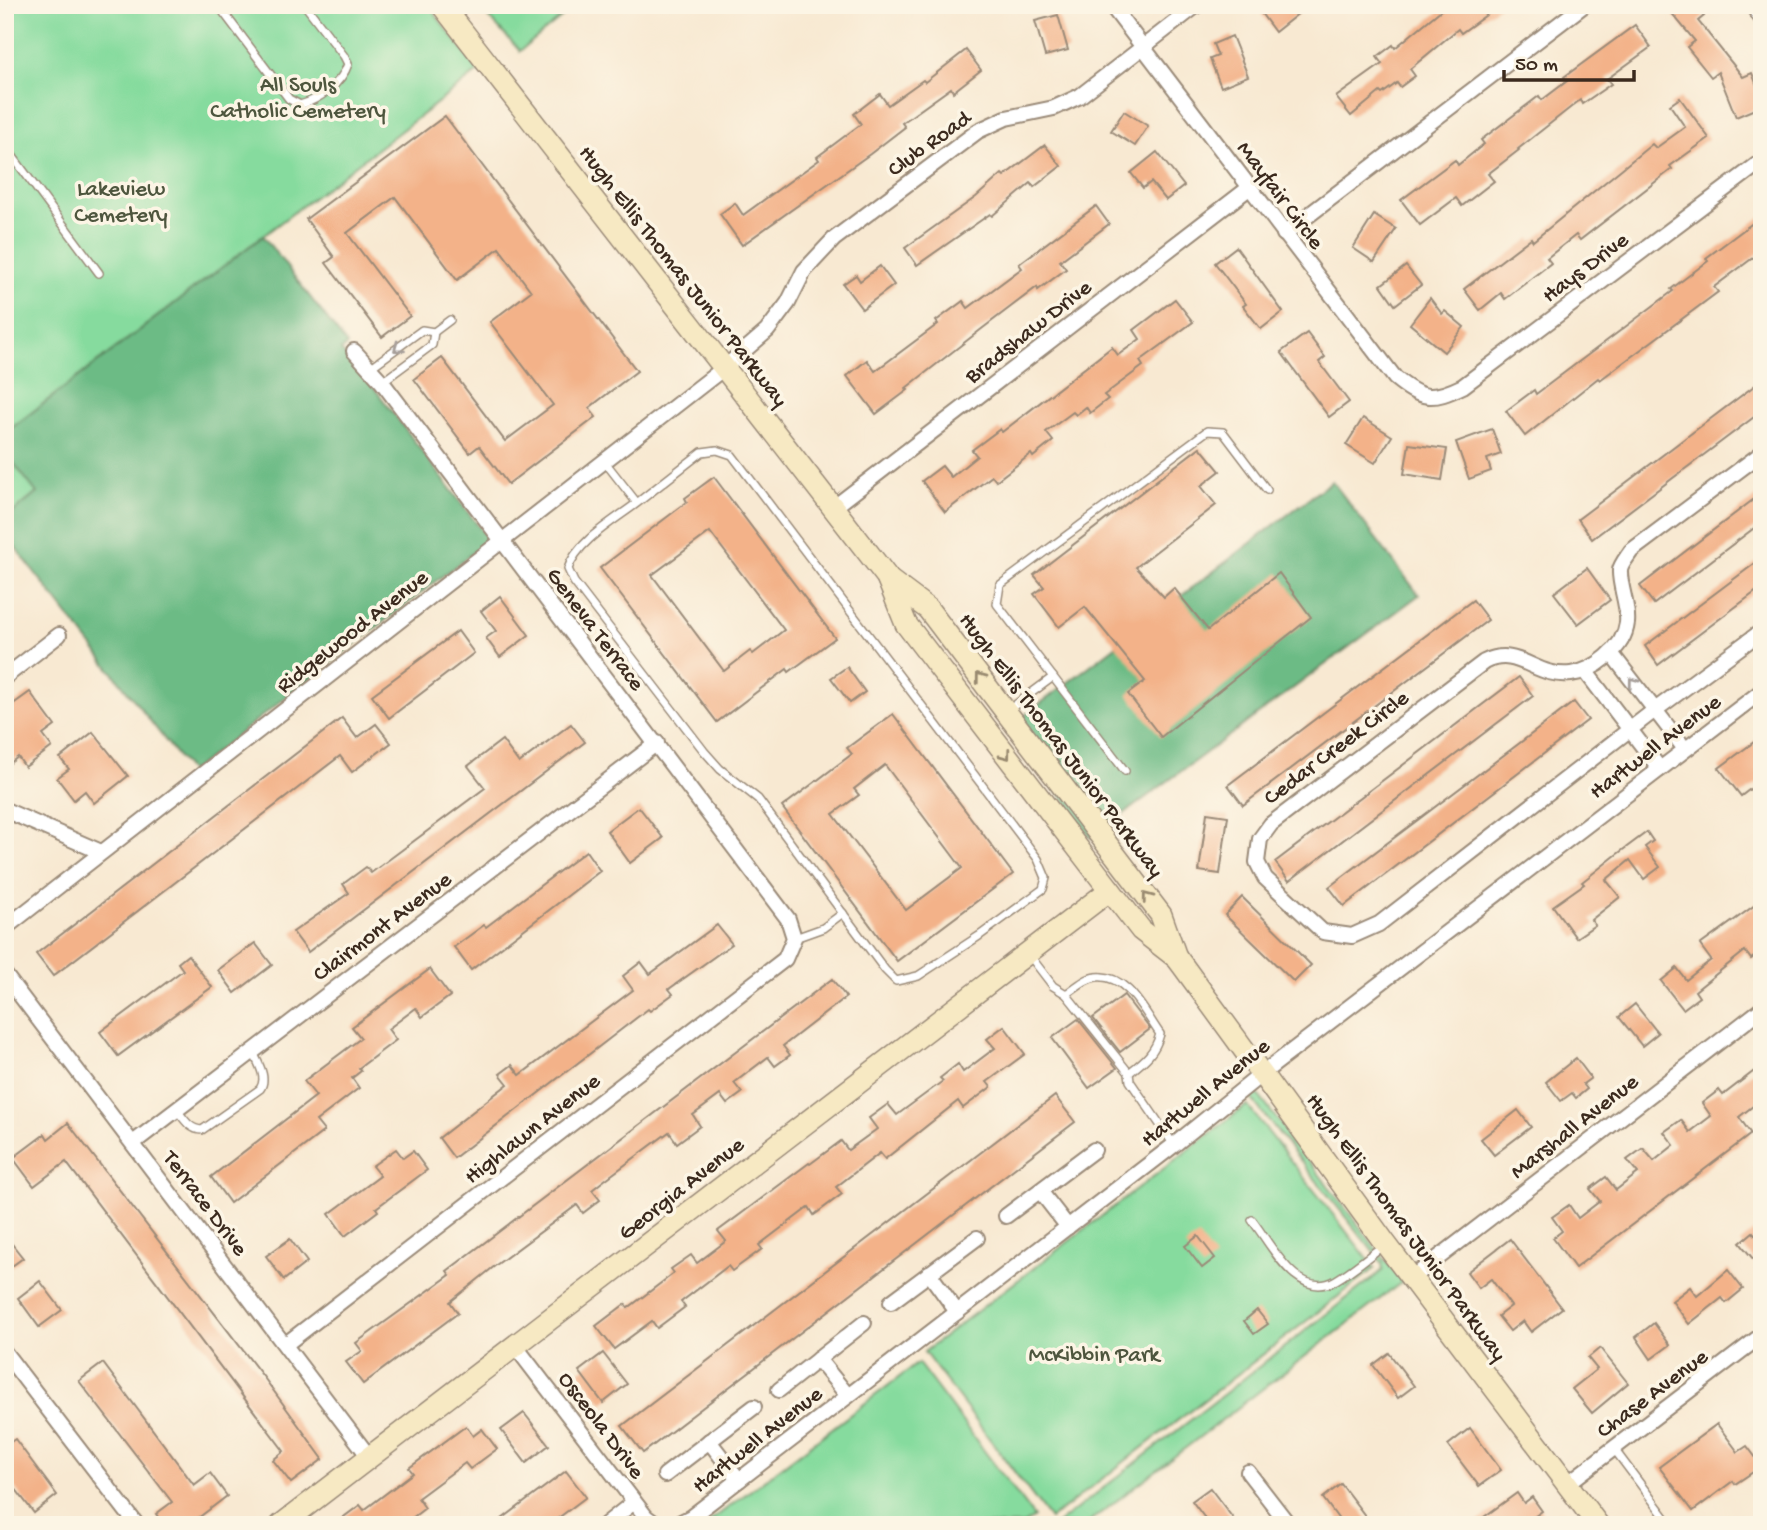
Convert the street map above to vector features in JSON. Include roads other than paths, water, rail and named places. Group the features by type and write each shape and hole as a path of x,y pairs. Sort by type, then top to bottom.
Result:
{"main road":[{"name":"Hugh Ellis Thomas Junior Parkway","path":"442,5 887,577 928,609 1161,915 1177,958"},
{"name":"Hugh Ellis Thomas Junior Parkway","path":"887,577 906,624 1141,930 1177,958 1385,1243 1598,1525"},
{"name":"Georgia Avenue","path":"281,1525 1110,890"}],"street":[{"name":"Mayfair Circle","path":"1111,5 1395,378 1409,390 1429,397"},
{"name":"Club Road","path":"724,368 767,331 788,303 804,271 834,239 978,131 1006,118 1054,108 1080,96 1198,5"},
{"path":"1284,234 1584,5"},
{"path":"1752,5 1762,19"},
{"name":"Hays Drive","path":"1429,397 1441,397 1463,386 1762,160"},
{"name":"Bradshaw Drive","path":"833,508 1249,188"},
{"name":"Geneva Terrace","path":"354,351 382,382 657,743 788,919 794,938"},
{"name":"Ridgewood Avenue","path":"5,928 724,368"},
{"path":"1660,769 1586,672 1611,653 1627,625 1620,569 1631,551 1762,453"},
{"name":"Cedar Creek Circle","path":"1586,672 1546,673 1508,656 1497,656 1484,662 1271,824 1260,839 1257,862 1265,878 1323,932 1352,936 1379,924 1629,730 1762,631"},
{"path":"5,677 59,635"},
{"path":"1611,653 1685,749"},
{"name":"Hartwell Avenue","path":"675,1525 691,1517 1174,1145 1263,1073 1762,691"},
{"name":"Clairmont Avenue","path":"133,1143 657,743"},
{"path":"5,810 101,852"},
{"name":"Highlawn Avenue","path":"286,1344 785,959 794,938"},
{"name":"Terrace Drive","path":"5,975 370,1458"},
{"name":"Marshall Avenue","path":"1412,1278 1762,1009"},
{"path":"1006,1216 1094,1150"},
{"path":"1040,1191 1068,1227"},
{"path":"891,1302 977,1238"},
{"path":"929,1273 957,1312"},
{"path":"779,1390 864,1323"},
{"name":"Chase Avenue","path":"1567,1484 1762,1335"},
{"name":"Osceola Drive","path":"516,1347 634,1502 646,1517 657,1525"},
{"path":"5,1353 136,1525"},
{"path":"818,1359 848,1396"},
{"path":"665,1475 754,1406"},
{"path":"709,1441 739,1480"},
{"path":"1248,1472 1289,1525"},
{"path":"605,1525 634,1502"}],"lane":[{"path":"218,5 289,99 300,105 311,102 344,77 348,64 305,5"},
{"path":"5,146 99,274"},
{"path":"382,382 432,345 434,332 450,320"},
{"path":"370,368 422,330 434,332"},
{"path":"1125,771 997,604 1000,585 1207,431 1223,432 1267,490"},
{"path":"717,450 732,456 1038,859 1046,878 1043,890 918,976 896,981 885,970 758,799 720,769 704,751 574,582 568,569 571,558 583,545 637,503 702,452 717,450"},
{"path":"605,462 637,503"},
{"path":"1006,712 1054,677"},
{"path":"794,938 823,928 843,913"},
{"path":"1028,953 1054,986 1066,994 1129,1073 1130,1081 1174,1145"},
{"path":"1066,994 1094,977 1121,982 1129,991 1160,1034 1157,1046 1149,1058 1129,1073"},
{"path":"176,1110 195,1130 202,1130 260,1089 264,1084 263,1077 253,1051"},
{"path":"1252,1220 1295,1277 1309,1284 1334,1281 1385,1243"},
{"path":"1614,1449 1671,1525"}],"park label":[{"name":"All Souls Catholic Cemetery","path":"298,96"},
{"name":"Lakeview Cemetery","path":"121,200"},
{"name":"McKibbin Park","path":"1094,1353"}]}
